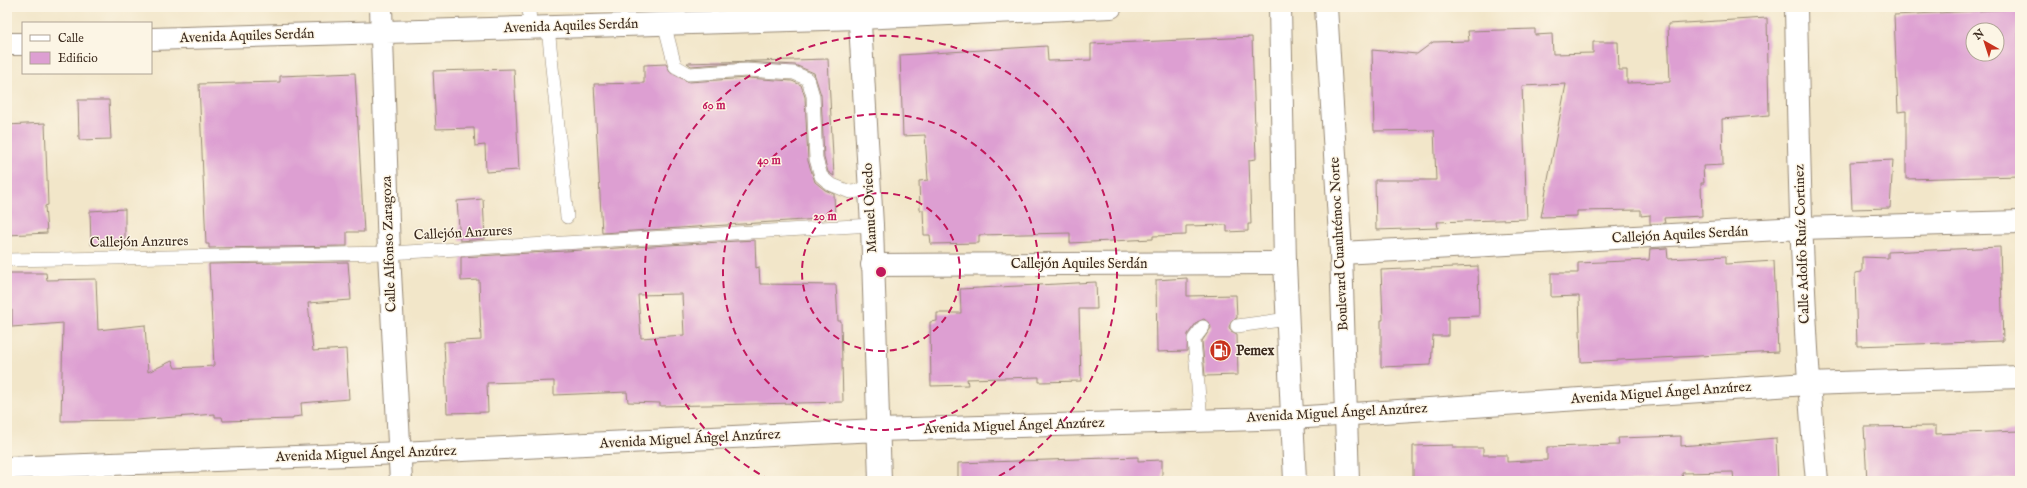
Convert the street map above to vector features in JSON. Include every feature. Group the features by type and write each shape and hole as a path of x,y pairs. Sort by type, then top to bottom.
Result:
{"street":[{"name":"Calle Alfonso Zaragoza","path":"380,7 389,253 401,481"},
{"name":"Avenida Aquiles Serdán","path":"152,39 382,31 536,20 664,23 859,12 1111,7"},
{"path":"1280,7 1285,263 1295,481"},
{"name":"Boulevard Cuauhtémoc Norte","path":"1326,7 1341,253 1348,481"},
{"name":"Calle Adolfo Ruíz Cortinez","path":"1796,7 1800,228 1808,384 1817,481"},
{"name":"Manuel Oviedo","path":"859,12 872,225 872,265 880,481"},
{"path":"7,44 22,44"},
{"name":"Callejón Aquiles Serdán","path":"1341,253 1800,228 2020,222"},
{"name":"Callejón Aquiles Serdán","path":"872,265 1285,263"},
{"name":"Avenida Miguel Ángel Anzúrez","path":"7,468 400,453 878,430 1292,418 1346,413 1808,384 2020,377"}],"lane":[{"path":"536,20 567,216"},
{"path":"664,23 675,66 689,74 746,70 794,73 808,79 813,96 816,159 821,176 830,184 850,192 869,190"},
{"name":"Callejón Anzures","path":"7,260 389,253 872,225"},
{"path":"1237,326 1288,320"},
{"path":"1201,420 1194,339 1203,327"}],"building":[{"path":"2018,9 2020,176 1906,179 1906,111 1898,112 1894,15"},
{"path":"1767,18 1769,115 1722,119 1723,165 1703,166 1704,183 1701,183 1702,216 1664,218 1665,223 1650,224 1650,215 1641,216 1641,210 1577,211 1577,216 1541,217 1566,84 1522,86 1527,219 1437,222 1438,228 1376,230 1375,180 1436,180 1434,130 1374,131 1372,50 1417,54 1433,42 1469,41 1468,31 1535,29 1535,35 1552,34 1553,54 1593,53 1593,42 1618,42 1619,70 1627,70 1627,83 1670,82 1668,24"},
{"path":"1252,37 1256,159 1249,160 1251,224 1248,224 1248,231 1227,232 1227,225 1186,226 1186,235 1153,236 1153,239 1070,243 1070,233 979,235 979,243 931,244 930,235 924,235 923,210 920,210 919,181 928,180 925,135 903,136 900,55 1047,46 1048,61 1091,60 1091,44"},
{"path":"828,59 834,176 828,172 824,158 821,95 814,73 795,65 747,62 691,66 687,63"},
{"path":"666,64 671,73 689,82 747,78 792,81 801,85 805,97 808,161 815,182 825,190 834,194 835,218 602,233 594,84 644,83 644,65"},
{"path":"514,69 519,170 486,172 485,145 475,146 474,128 436,129 433,71"},
{"path":"355,73 364,232 347,232 347,246 209,248 209,244 206,244 199,84 280,82 280,76"},
{"path":"78,100 109,100 111,139 79,140"},
{"path":"45,123 48,205 45,206 47,233 7,235 7,125"},
{"path":"1893,160 1890,208 1852,209 1850,162"},
{"path":"483,199 485,239 460,241 457,201"},
{"path":"125,209 125,242 91,245 90,211"},
{"path":"755,240 756,268 759,267 760,284 836,285 838,321 841,321 843,402 660,406 660,403 628,402 627,392 554,395 554,381 487,383 488,412 447,413 444,342 481,340 479,280 461,281 461,257","holes":["682,294 684,335 641,338 638,295"]},
{"path":"2000,247 2003,341 1857,346 1855,273 1862,272 1862,257 1888,258 1888,252"},
{"path":"1667,248 1668,259 1726,256 1726,264 1774,261 1778,352 1581,362 1579,296 1551,297 1551,273 1578,273 1578,263 1649,260 1650,249"},
{"path":"348,262 351,300 308,303 313,351 346,349 349,399 301,403 302,416 293,417 293,419 223,421 222,417 215,417 215,414 136,420 61,421 63,323 12,327 12,310 7,310 7,273 46,273 47,280 96,279 98,330 145,325 148,372 172,361 175,368 214,366 209,264"},
{"path":"1478,266 1479,316 1448,317 1448,336 1433,336 1431,365 1381,367 1381,320 1383,320 1381,270"},
{"path":"1187,278 1187,296 1236,295 1237,318 1232,320 1229,327 1231,331 1237,334 1238,375 1205,376 1202,341 1211,328 1210,324 1204,319 1197,322 1188,334 1187,351 1157,352 1156,280"},
{"path":"1096,282 1097,309 1079,309 1081,381 1039,382 1039,377 967,379 968,385 931,386 930,322 937,321 937,313 961,313 960,289"},
{"path":"1936,426 1936,434 2020,431 2020,478 1963,481 1867,481 1864,427"},
{"path":"1681,436 1681,446 1776,438 1778,481 1734,481 1733,472 1682,473 1683,481 1413,481 1413,446 1453,445 1453,448 1483,448 1483,455 1507,455 1507,462 1547,460 1547,447 1619,445 1618,438"},
{"path":"1138,457 1138,461 1162,460 1162,481 958,481 958,463"}],"place":[{"name":"Pemex","path":"1221,351"}]}
